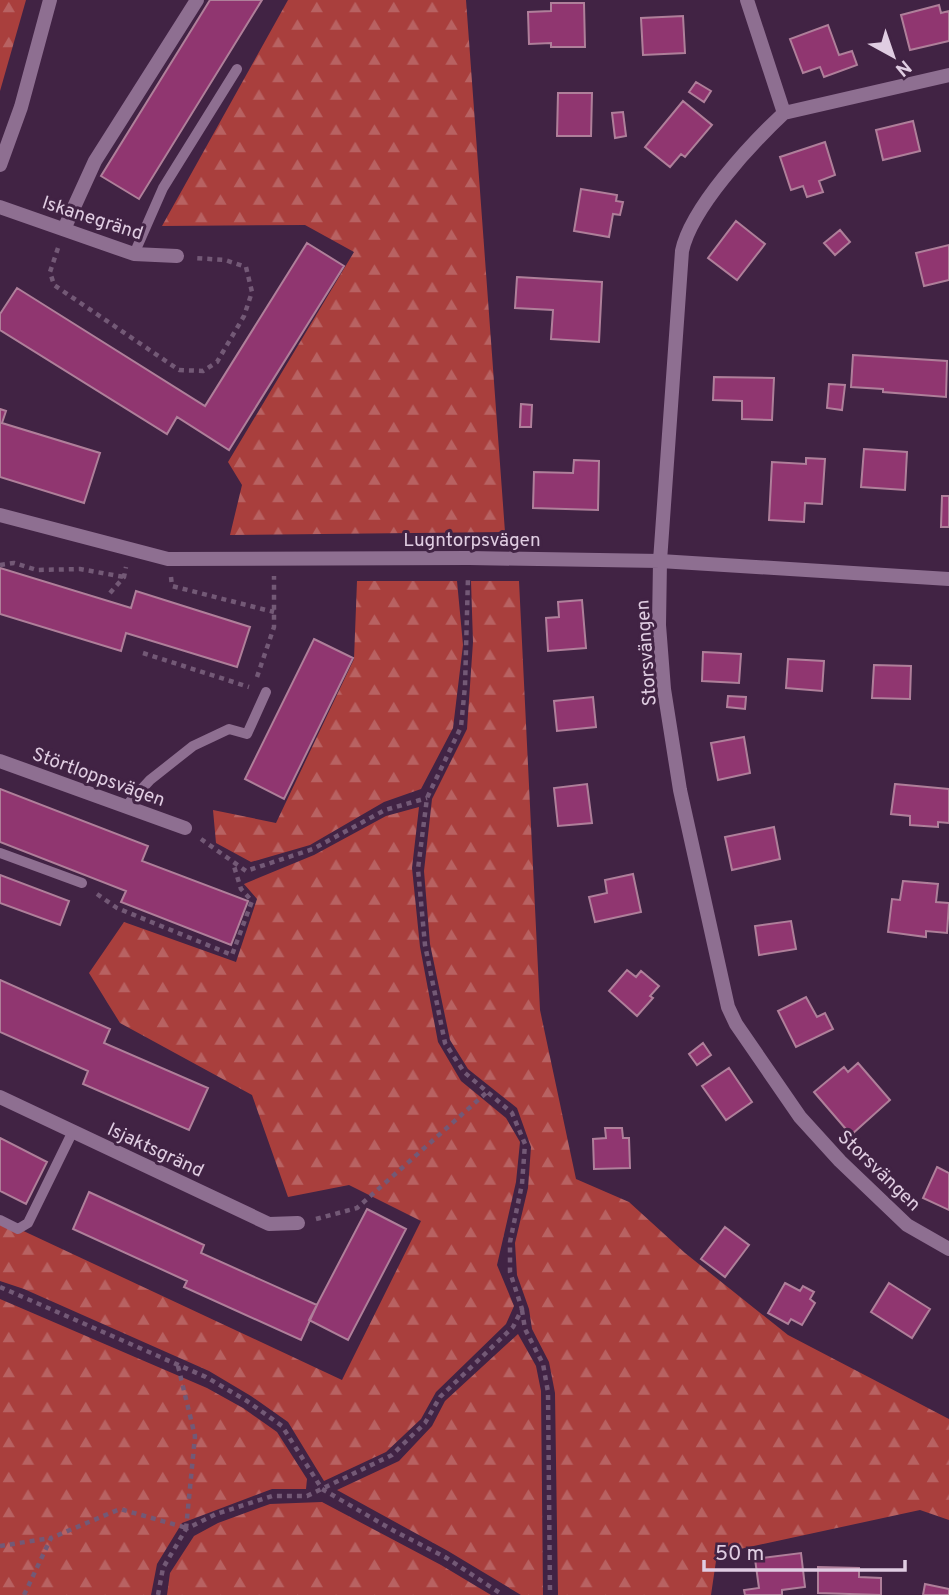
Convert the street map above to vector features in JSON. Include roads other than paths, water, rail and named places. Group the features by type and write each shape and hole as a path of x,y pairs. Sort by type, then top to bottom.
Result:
{"street":[{"path":"0,164 21,107 50,0"},
{"path":"64,229 95,161 197,0"},
{"path":"747,0 784,113 949,75"},
{"name":"Storsvängen","path":"784,113 761,135 709,199 685,236 678,282 660,561 659,625 664,689 678,778 728,1007 736,1024 800,1117 839,1161 907,1224 949,1249"},
{"name":"Iskanegränd","path":"0,207 134,254 177,256"},
{"name":"Lugntorpsvägen","path":"0,515 168,559 469,558 660,561 949,579"},
{"name":"Störtloppsvägen","path":"0,761 185,828"},
{"name":"Isjaktsgränd","path":"0,1097 269,1224 298,1223"}],"lane":[{"path":"134,254 163,188 237,69"},
{"path":"127,805 150,780 193,746 229,729 247,734 267,692"},
{"path":"0,853 82,883"},
{"path":"0,1220 18,1229 27,1223 73,1131"}]}
